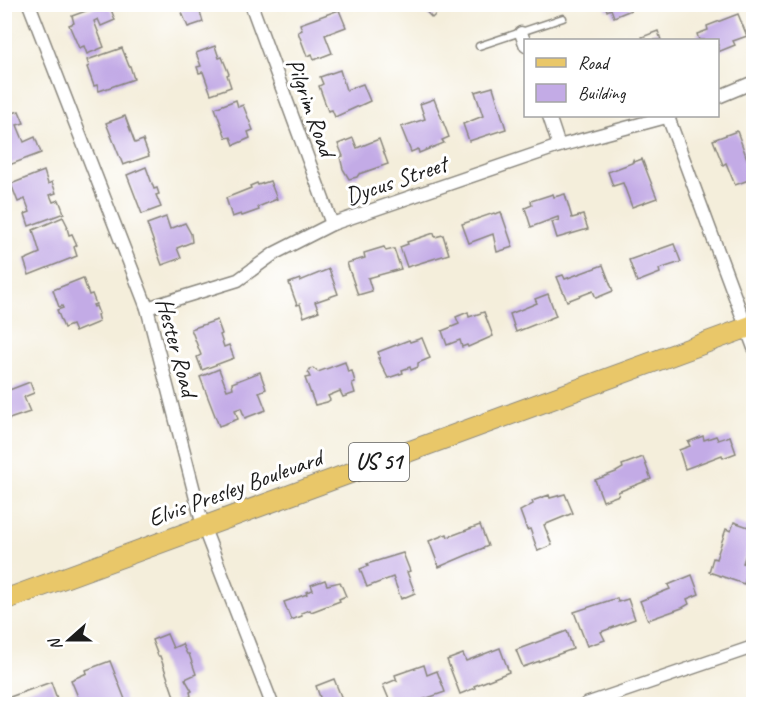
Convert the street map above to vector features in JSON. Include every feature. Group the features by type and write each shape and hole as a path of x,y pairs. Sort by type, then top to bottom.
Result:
{"main road":[{"name":"Elvis Presley Boulevard","path":"4,600 750,326"}],"street":[{"name":"Hester Road","path":"29,4 147,308 203,526 272,705"},
{"name":"Pilgrim Road","path":"251,4 332,224"},
{"path":"521,33 524,43"},
{"path":"719,96 753,82"},
{"path":"549,117 560,146"},
{"name":"Dycus Street","path":"147,308 238,279 274,253 332,224 560,146 665,117"},
{"path":"669,117 750,326 753,348"},
{"path":"586,705 752,650"}],"lane":[{"path":"479,46 562,18"}],"building":[{"path":"109,4 115,20 101,26 98,19 94,21 104,47 87,54 84,46 79,48 69,25 74,23 72,16"},
{"path":"419,4 446,4 432,18"},
{"path":"605,4 629,4 631,10 614,17 611,9 607,11"},
{"path":"177,5 198,5 203,22 188,27"},
{"path":"339,10 346,27 325,35 332,53 314,60 312,54 307,56 298,32 302,30 300,24"},
{"path":"738,14 747,36 733,41 735,45 719,52 719,39 699,39 697,34 708,30 707,26"},
{"path":"658,31 661,39 643,39 642,37"},
{"path":"215,46 229,74 227,75 231,87 211,94 203,72 199,73 197,67 201,66 196,53"},
{"path":"122,48 134,79 99,91 97,85 94,86 87,67 89,66 87,60"},
{"path":"340,70 346,90 363,84 370,101 335,117 332,110 328,111 319,86 323,84 320,77"},
{"path":"493,87 506,129 469,141 463,124 483,116 475,92"},
{"path":"434,99 449,137 442,140 444,143 419,153 418,149 411,152 401,127 425,119 420,104"},
{"path":"236,100 238,107 243,105 253,130 248,132 250,138 234,145 231,137 226,138 215,108"},
{"path":"19,111 24,123 17,125 24,142 35,137 41,153 4,167 4,116"},
{"path":"125,116 135,143 143,140 149,156 123,165 106,123"},
{"path":"737,131 754,178 735,185 726,163 723,165 713,140"},
{"path":"353,138 357,148 379,139 388,164 349,179 343,169 340,157 343,156 338,144"},
{"path":"642,159 657,198 632,207 623,183 613,186 608,172 632,163 633,160 634,162"},
{"path":"146,167 154,189 157,188 159,194 156,195 161,207 142,214 127,175"},
{"path":"44,171 48,184 52,182 56,193 50,195 53,202 59,200 64,213 29,226 25,214 30,212 25,199 18,202 11,184"},
{"path":"270,181 277,199 258,207 259,210 232,217 226,198 251,188 250,186 257,183 258,185"},
{"path":"553,194 554,197 565,194 572,218 583,215 588,229 557,238 552,222 559,220 558,217 531,227 525,208 532,205 531,201"},
{"path":"501,212 513,247 497,252 493,234 469,243 462,224"},
{"path":"63,217 69,235 72,234 77,245 74,247 77,256 29,275 24,260 40,253 33,230"},
{"path":"166,217 170,229 185,223 191,234 192,242 177,248 181,258 162,265 147,224"},
{"path":"434,233 435,237 443,235 449,254 407,267 400,247 408,244 407,242"},
{"path":"674,244 681,262 659,269 660,273 637,282 629,260"},
{"path":"384,247 386,251 394,249 401,269 368,278 372,291 358,295 347,263 365,258 364,253"},
{"path":"603,265 613,291 596,298 593,291 567,301 557,277 563,275 565,279"},
{"path":"329,269 338,294 315,302 319,311 304,317 289,283"},
{"path":"83,278 89,295 92,294 96,304 93,305 96,306 99,314 97,315 99,322 75,332 72,325 64,328 57,310 63,308 59,307 53,290"},
{"path":"548,294 556,316 516,332 510,314 537,303 535,299"},
{"path":"468,312 469,317 484,312 493,336 468,347 467,345 462,347 460,340 447,345 442,331 459,324 456,317"},
{"path":"217,320 224,347 229,345 234,358 202,370 197,357 201,355 191,329"},
{"path":"422,338 430,358 418,363 418,367 411,370 410,367 402,370 403,373 388,378 378,358 380,358 378,352 409,340 410,342"},
{"path":"345,362 348,372 352,371 355,393 343,397 340,391 328,396 330,400 327,402 315,405 305,378 310,377 308,373 310,369 313,368 318,372"},
{"path":"219,369 227,390 233,388 232,383 260,372 266,389 259,392 266,410 245,418 241,408 235,410 238,419 219,426 200,377"},
{"path":"30,382 34,393 24,397 30,412 9,419 8,416 4,418 4,392"},
{"path":"703,436 704,440 716,436 718,440 730,436 736,453 723,458 722,455 685,469 679,450 690,446 688,442"},
{"path":"643,457 651,479 618,492 619,495 603,501 595,480 616,472 623,468 622,465"},
{"path":"565,494 573,513 544,525 552,545 538,551 520,511 533,504 532,501 549,495 550,498"},
{"path":"734,522 754,529 743,563 750,566 744,584 709,572 726,529 731,531"},
{"path":"480,525 488,546 439,567 429,541 447,534 448,537"},
{"path":"403,553 415,593 401,599 393,577 367,587 360,569 368,566 367,564"},
{"path":"692,575 699,594 687,599 689,604 682,608 648,620 640,601 670,589 668,585"},
{"path":"325,580 327,585 340,582 346,596 339,599 340,601 311,612 310,610 301,613 302,616 291,620 284,602 307,594 306,592 313,590 311,585"},
{"path":"617,598 618,602 628,599 635,619 601,632 605,640 587,646 574,612"},
{"path":"567,631 573,649 523,667 516,650"},
{"path":"167,634 173,648 182,644 189,654 196,674 185,679 192,691 191,696 176,702 152,640"},
{"path":"500,648 509,672 460,694 447,660 463,654 466,661"},
{"path":"110,661 126,702 81,704 71,680 87,673 86,670"},
{"path":"424,665 427,675 437,671 445,692 410,704 391,704 383,685 397,681 395,675"},
{"path":"334,679 344,704 319,704 318,701 321,700 316,686"},
{"path":"51,682 59,704 13,704 10,697"}]}
